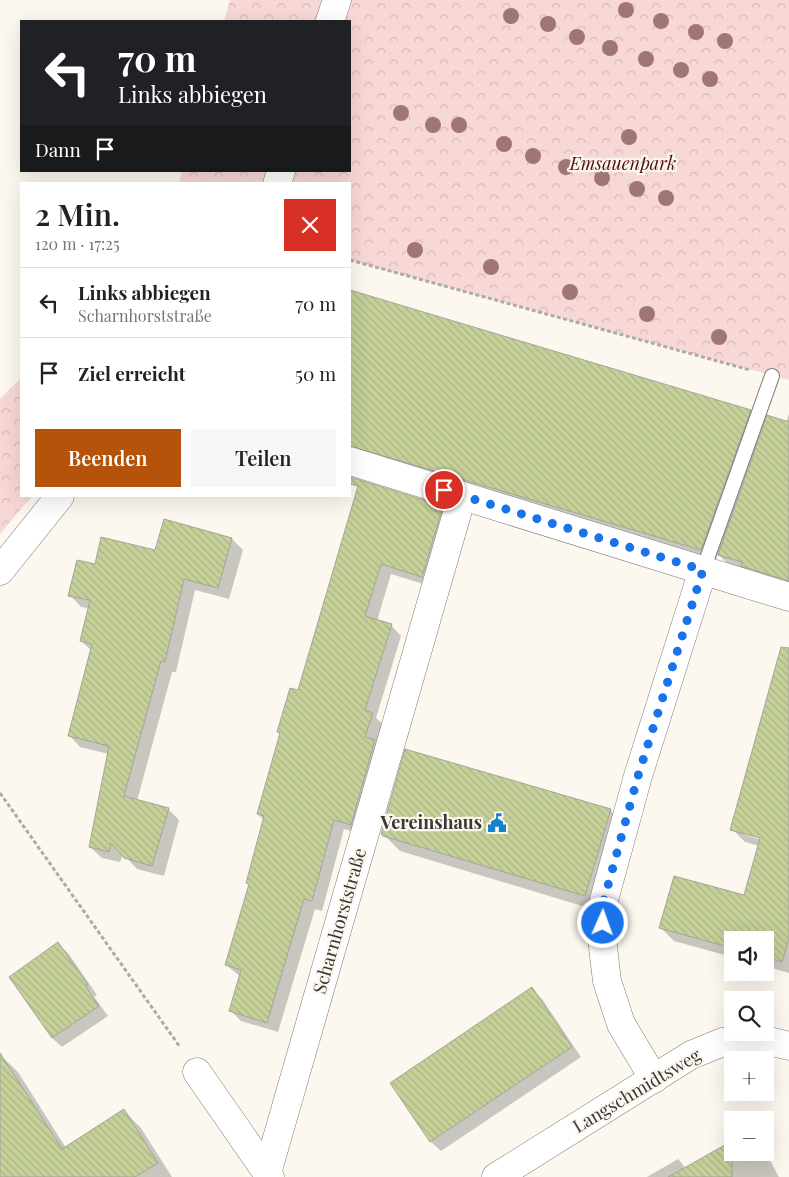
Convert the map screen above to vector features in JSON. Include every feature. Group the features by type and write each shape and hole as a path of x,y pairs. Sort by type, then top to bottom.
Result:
{"street":[{"path":"330,20 337,0"},
{"path":"351,461 789,596"},
{"name":"Scharnhorststraße","path":"269,1175 462,496"},
{"path":"0,572 59,497"},
{"path":"654,1079 621,1024 607,981 602,939 604,900 638,776 703,570"},
{"name":"Langschmidtsweg","path":"496,1177 691,1055 723,1042 757,1038 789,1046"},
{"path":"198,1072 269,1175"}],"lane":[{"path":"703,570 772,376"}],"path":[{"path":"351,260 772,376"},
{"path":"0,793 198,1072"}],"green space":[{"name":"Emsauenpark","path":"230,0 789,0 789,380 351,260 351,182 179,182 182,172 351,172 351,20 224,20"},
{"path":"20,379 20,497 31,497 0,534 0,399"}],"building":[{"path":"351,290 751,410 701,550 351,446"},
{"path":"767,415 789,422 789,581 741,566 742,562 718,555"},
{"path":"351,477 443,506 422,577 381,564 365,616 392,624 365,710 373,713 365,737 375,740 351,825 334,820 312,901 304,899 267,1023 229,1011 241,970 225,965 249,884 246,883 264,816 257,814 280,733 277,732 290,688 298,690 358,486 351,484"},
{"path":"164,519 232,538 218,588 184,579 165,662 161,661 124,796 169,808 152,866 124,858 111,843 109,852 89,847 109,746 68,736 92,644 80,641 90,600 68,596 77,560 95,564 101,537 155,550"},
{"path":"781,647 789,648 789,938 782,962 774,960 774,931 724,931 724,946 659,928 674,876 744,895 760,838 730,830"},
{"name":"Vereinshaus","path":"405,749 611,809 585,896 383,836 381,834"},
{"path":"58,942 88,985 86,987 99,1006 52,1038 9,977"},
{"path":"532,987 572,1047 430,1142 390,1083"},
{"path":"0,1053 62,1149 124,1109 158,1163 135,1177 0,1177"},
{"path":"724,1146 724,1161 732,1161 732,1177 668,1177"}],"place":[{"name":"Vereinshaus","path":"497,823"}],"route":[{"path":"444,490 703,570 638,776 604,900 603,923"}]}
